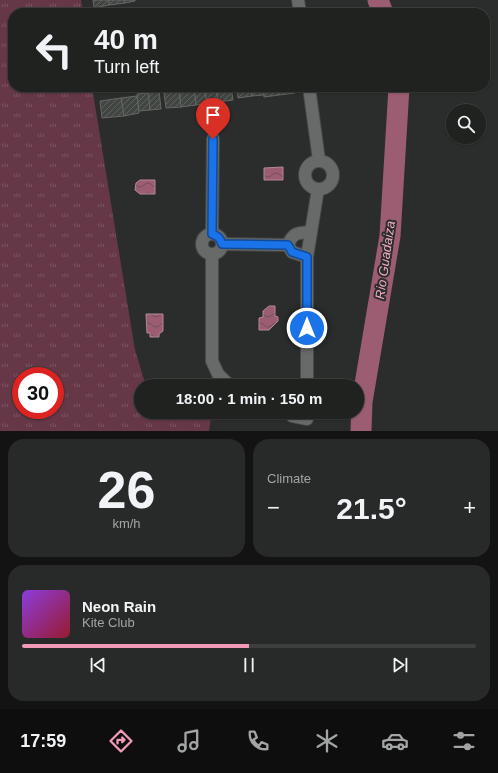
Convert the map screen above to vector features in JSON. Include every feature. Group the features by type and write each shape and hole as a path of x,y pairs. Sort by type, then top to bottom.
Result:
{"street":[{"path":"310,92 319,160"},
{"path":"212,234 213,139"},
{"path":"319,160 332,168 334,176 331,183 326,188 318,189 311,187 306,182 304,174 306,167 312,162 319,160"},
{"path":"307,379 307,257 318,189"},
{"path":"288,245 291,238 295,234 311,232"},
{"path":"212,234 217,235 221,239 222,244 220,251 212,254 207,253 203,249 202,244 203,239 207,235 212,234"},
{"path":"222,244 288,245"},
{"path":"288,245 292,252 307,257"},
{"path":"212,254 212,361 218,374 223,379"}],"green space":[{"path":"0,0 81,0 82,8 8,8 8,92 93,92 135,350 144,379 134,379 134,419 211,419 209,431 0,431"}],"water":[{"path":"283,167 283,180 264,180 264,168"},
{"path":"140,180 155,180 155,194 140,194 135,190 136,183"},
{"path":"269,306 275,306 275,316 278,317 278,321 269,330 259,330 259,318 263,317 263,311"},
{"path":"146,314 163,314 163,331 159,334 159,337 150,337 150,333 147,333"}],"building":[{"path":"93,0 109,0 109,5 94,8"},
{"path":"109,0 124,0 125,3 109,5"},
{"path":"124,0 135,0 135,1 125,3"},
{"path":"159,92 161,109 150,110 148,93"},
{"path":"179,92 194,92 196,105 181,107"},
{"path":"179,92 181,107 166,108 164,93"},
{"path":"194,92 205,92 207,103 196,105"},
{"path":"205,92 217,92 218,102 207,103"},
{"path":"217,92 232,92 233,100 218,102"},
{"path":"237,92 252,92 252,96 238,98"},
{"path":"252,92 264,92 264,95 252,96"},
{"path":"264,92 279,92 279,95 264,97"},
{"path":"279,92 295,93 279,95"},
{"path":"148,93 150,110 139,111 137,94"},
{"path":"137,96 139,113 124,116 121,98"},
{"path":"121,98 124,116 102,118 100,101"}],"waterway":[{"name":"Rio Guadaiza","path":"378,0 381,8"},
{"name":"Rio Guadaiza","path":"361,431 362,402 390,236 399,92"}],"route":[{"path":"213,139 212,234 217,235 221,239 222,244 288,245 292,252 307,257 307,328"}]}
